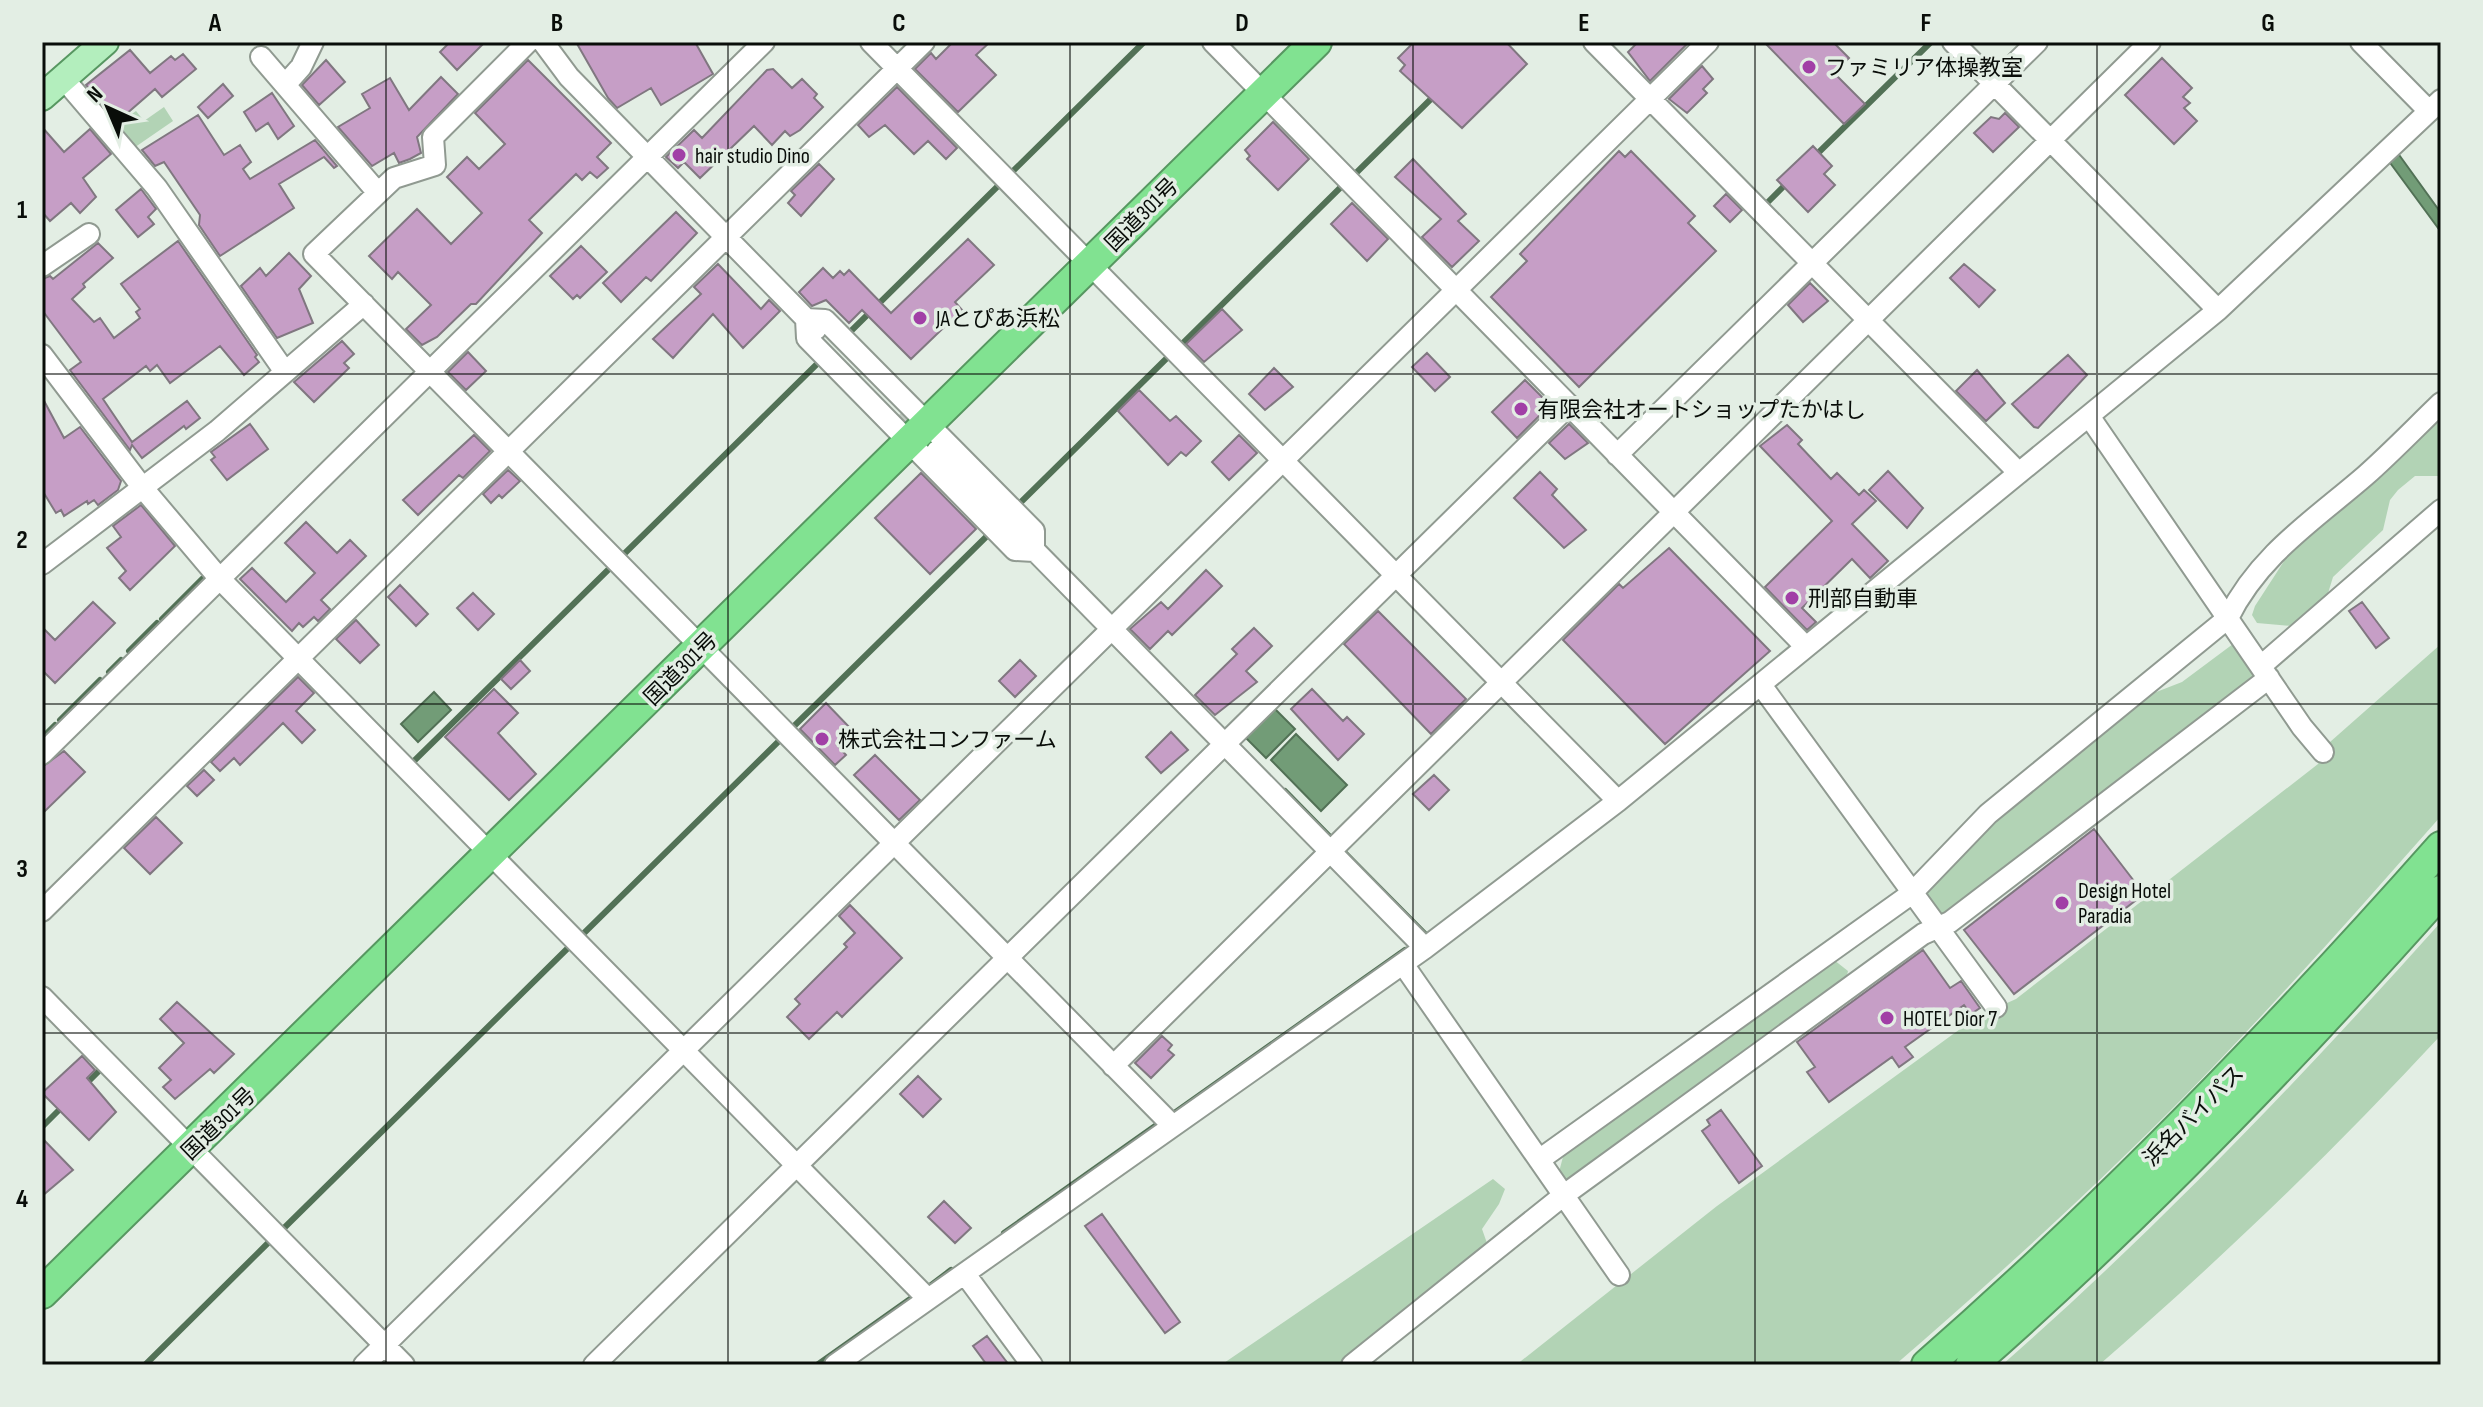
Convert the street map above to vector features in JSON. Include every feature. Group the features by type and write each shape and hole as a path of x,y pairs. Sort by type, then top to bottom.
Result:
{"highway":[{"name":"国道301号","path":"42,1293 1316,42"},
{"name":"浜名バイパス","path":"1927,1365 2078,1230 2184,1125 2298,1007 2441,847"},
{"name":"浜名バイパス","path":"1971,1365 2098,1251 2237,1114 2441,891"}],"main road":[{"path":"42,97 93,46"}],"street":[{"path":"285,85 301,67 313,42"},
{"path":"528,42 433,137 435,165 394,178 314,254 1173,1126"},
{"path":"543,42 569,77 1425,948"},
{"path":"42,754 764,42"},
{"path":"871,42 1618,801"},
{"path":"42,911 924,42"},
{"path":"1213,42 1806,647"},
{"path":"1594,42 2019,473"},
{"path":"364,1365 1708,42"},
{"path":"1953,42 2218,310"},
{"path":"1617,455 2037,42"},
{"path":"1113,1066 2150,42"},
{"path":"835,1365 1403,964 1618,801 2218,310 2435,105 2361,42"},
{"path":"261,57 378,193"},
{"path":"63,78 157,188 285,372"},
{"path":"42,266 89,234"},
{"path":"42,564 285,372 364,304"},
{"path":"806,319 825,320 919,433 1034,531 1034,551"},
{"path":"42,355 142,487 219,578 928,1299"},
{"path":"1539,1160 1911,894 1961,840 2006,798 2228,618 2249,583 2280,546 2364,476 2441,403"},
{"path":"594,1365 1569,405"},
{"path":"2089,416 2323,752"},
{"path":"1352,1365 1564,1195 1923,934 1950,922 2265,672 2441,510"},
{"path":"1761,685 1996,1007"},
{"path":"1403,964 1619,1275"},
{"path":"42,997 404,1365"},
{"path":"965,1274 1032,1365"}],"shaded area":[{"path":"164,107 173,121 128,152 109,130 136,111 144,121"},
{"path":"2397,152 2441,213 2441,232 2388,160"},
{"path":"2441,413 2441,476 2415,476 2398,490 2390,500 2383,530 2333,577 2325,603 2292,626 2257,623 2252,615 2255,606 2290,552"},
{"path":"2233,644 2240,645 2257,671 2255,679 1947,916 1936,915 1924,892 1966,845 2146,696 2182,682"},
{"path":"2441,644 2441,816 2300,974 2175,1106 2057,1220 1895,1365 1516,1365 1717,1206 1978,1016 2016,999 2318,764 2330,742"},
{"path":"434,692 451,710 418,742 401,724"},
{"path":"1275,709 1295,729 1266,758 1245,737"},
{"path":"1296,734 1347,785 1321,811 1271,760"},
{"path":"2441,922 2441,1035 2359,1121 2231,1246 2099,1365 2002,1365 2117,1259 2228,1150"},
{"path":"1834,960 1848,971 1846,980 1568,1183 1559,1172 1564,1153"},
{"path":"1493,1179 1505,1189 1482,1229 1488,1246 1343,1365 1221,1365"}],"building":[{"path":"450,42 485,42 457,70 440,52"},
{"path":"576,42 695,42 713,74 661,105 651,88 617,108"},
{"path":"953,42 990,42 976,55 996,75 958,112 915,69 931,53 936,59"},
{"path":"1414,42 1506,42 1527,64 1462,128 1400,71 1405,65 1398,58"},
{"path":"1638,42 1689,42 1650,81 1628,52"},
{"path":"1764,42 1833,42 1849,58 1834,73 1865,104 1844,124"},
{"path":"130,50 150,73 171,56 175,60 183,54 196,69 162,97 155,89 117,122 86,85"},
{"path":"2162,58 2192,88 2183,97 2190,103 2184,108 2197,121 2174,144 2125,95"},
{"path":"326,60 345,82 319,105 302,85"},
{"path":"528,60 611,143 597,157 608,168 597,178 590,172 582,180 576,174 529,220 542,233 476,304 471,304 437,337 422,345 406,329 431,305 398,272 392,279 369,256 417,209 451,244 482,213 447,177 467,157 479,169 505,144 475,113"},
{"path":"1702,66 1713,79 1703,89 1707,93 1687,113 1669,99"},
{"path":"773,69 792,88 802,79 817,94 814,98 823,107 800,130 790,136 785,131 772,145 754,126 700,178 684,162 678,168 666,157 694,130 702,138 767,70"},
{"path":"441,77 458,94 417,137 421,153 410,159 399,163 394,153 372,166 338,127 370,108 362,94 390,78 409,110"},
{"path":"223,84 233,96 208,118 198,107"},
{"path":"897,87 957,148 946,159 928,141 914,154 885,125 869,137 858,125"},
{"path":"272,93 294,126 278,139 268,123 256,131 244,112"},
{"path":"2005,113 2019,127 1993,152 1974,133 1991,117 1999,119"},
{"path":"198,115 224,155 240,145 251,162 243,169 250,179 315,140 337,166 334,168 324,157 279,184 294,208 220,256 199,225 200,215 164,162 155,166 142,150"},
{"path":"1273,122 1309,159 1278,190 1247,159 1250,156 1245,150"},
{"path":"42,127 64,152 90,129 111,154 83,178 96,197 80,213 71,203 50,221 42,212"},
{"path":"1813,146 1832,166 1824,174 1835,185 1808,212 1777,180"},
{"path":"1619,151 1625,157 1631,151 1695,216 1688,223 1716,251 1579,387 1491,297 1527,261 1520,254"},
{"path":"1413,159 1466,214 1458,221 1479,241 1452,267 1422,237 1441,219 1395,177"},
{"path":"819,164 834,179 801,216 788,203 795,195 791,191"},
{"path":"141,189 156,209 148,217 154,224 138,237 116,210"},
{"path":"1726,194 1742,210 1730,222 1714,206"},
{"path":"1352,203 1388,239 1367,261 1331,224"},
{"path":"676,212 697,233 651,281 646,277 621,302 603,283"},
{"path":"968,239 994,265 955,302 962,310 911,359 862,310 849,323 826,300 812,306 799,292 823,268 833,278 840,271 844,275 849,270 891,313"},
{"path":"178,241 259,362 244,375 220,346 170,383 157,365 150,371 146,366 103,399 132,442 187,401 200,418 186,429 184,426 142,458 132,445 130,450 70,370 81,362 42,310 42,279 50,276 53,279 98,243 113,258 83,284 85,287 72,299 94,322 100,318 114,338 140,318 136,312 140,309 121,284"},
{"path":"581,246 607,272 580,298 577,295 573,299 550,276"},
{"path":"289,253 311,276 299,289 313,323 277,338 241,286 260,268 266,276"},
{"path":"718,264 761,309 769,300 780,311 743,348 713,314 673,358 653,339 701,294 694,287"},
{"path":"1964,264 1995,290 1979,307 1950,278"},
{"path":"1810,283 1828,301 1803,322 1788,305"},
{"path":"1222,309 1242,330 1204,362 1186,344"},
{"path":"342,341 354,354 344,363 349,368 314,402 294,382"},
{"path":"468,352 486,371 466,390 448,372"},
{"path":"1427,353 1450,377 1435,391 1412,367"},
{"path":"2068,355 2087,375 2038,428 2034,427 2012,404"},
{"path":"1274,368 1293,387 1265,410 1249,394"},
{"path":"1977,370 2005,403 1986,421 1956,391"},
{"name":"有限会社オートショップたかはし","path":"1525,380 1550,405 1517,438 1492,412"},
{"path":"1139,390 1170,421 1176,416 1201,441 1186,456 1181,452 1168,465 1118,411"},
{"path":"42,397 64,438 80,427 121,481 118,490 98,505 94,500 88,504 87,501 64,516 61,510 56,513 42,490"},
{"path":"250,424 268,449 227,480 211,460 215,457 211,452"},
{"path":"1569,424 1588,443 1565,459 1549,443"},
{"path":"1787,425 1802,440 1798,444 1831,479 1837,473 1859,495 1864,490 1876,501 1852,524 1888,561 1870,578 1852,559 1802,608 1816,622 1807,630 1765,587 1832,521 1760,446"},
{"path":"474,435 490,451 463,478 459,475 418,515 403,500"},
{"path":"1239,435 1257,453 1229,480 1212,462"},
{"path":"508,470 520,481 502,498 499,495 491,503 483,494"},
{"path":"1888,471 1923,508 1907,528 1869,490"},
{"path":"1540,472 1557,489 1552,495 1586,530 1564,548 1514,498"},
{"path":"921,473 976,529 930,574 875,518"},
{"path":"141,505 175,546 130,590 119,578 126,571 107,548 121,537 113,526"},
{"path":"306,522 337,553 350,540 366,556 321,600 330,609 318,621 314,617 303,627 299,623 292,631 240,579 252,568 286,602 315,573 285,543"},
{"path":"1669,548 1770,651 1665,744 1563,640 1619,584 1623,588"},
{"path":"1206,570 1222,586 1172,635 1168,631 1150,649 1130,629 1161,602 1168,609"},
{"path":"400,585 428,614 416,626 388,597"},
{"path":"473,593 494,614 478,630 457,608"},
{"path":"93,602 115,623 55,683 42,670 42,627 55,640"},
{"path":"2362,602 2389,638 2376,648 2349,611"},
{"path":"1378,611 1466,699 1431,734 1344,644"},
{"path":"356,620 379,645 360,663 336,639"},
{"path":"1254,628 1272,646 1246,671 1257,682 1215,715 1195,695 1237,654 1232,649"},
{"path":"520,660 530,671 511,689 501,679"},
{"path":"1020,660 1036,676 1015,697 999,681"},
{"path":"298,677 314,693 296,711 315,730 302,743 283,723 240,765 234,758 220,771 211,762"},
{"path":"494,689 518,713 498,733 536,774 509,800 445,737"},
{"path":"1312,689 1343,721 1347,717 1364,734 1338,760 1291,709"},
{"name":"株式会社コンファーム","path":"826,703 852,730 837,745 846,755 835,765 800,729"},
{"path":"1171,732 1188,750 1161,773 1146,757"},
{"path":"64,751 85,772 42,814 42,767"},
{"path":"875,755 920,800 899,820 854,775"},
{"path":"204,770 214,780 197,796 187,786"},
{"path":"1434,775 1449,790 1429,810 1413,794"},
{"path":"156,817 182,843 150,874 124,848"},
{"name":"Design Hotel Paradia","path":"2094,829 2144,894 2014,994 1964,930"},
{"path":"850,905 902,958 842,1017 837,1012 809,1039 787,1017 800,1004 795,999 847,947 844,944 855,933 839,916"},
{"name":"HOTEL Dior 7","path":"1923,950 1950,988 1961,981 1980,1008 1971,1014 1964,1005 1905,1047 1913,1057 1899,1067 1892,1057 1829,1102 1807,1072 1815,1067 1797,1042"},
{"path":"177,1002 234,1054 214,1073 210,1069 175,1099 163,1087 171,1080 159,1068 184,1043 160,1019"},
{"path":"1162,1036 1172,1045 1168,1050 1174,1055 1151,1078 1135,1063"},
{"path":"82,1056 95,1070 87,1078 116,1112 89,1140 42,1093"},
{"path":"918,1076 941,1099 923,1117 900,1094"},
{"path":"1721,1110 1762,1166 1739,1183 1702,1131 1710,1125 1707,1120"},
{"path":"42,1138 73,1170 42,1196"},
{"path":"944,1201 971,1228 955,1243 928,1217"},
{"path":"1102,1214 1180,1322 1165,1333 1085,1226"},
{"path":"987,1336 1009,1365 987,1365 973,1346"}],"waterway":[{"path":"1010,174 1144,42"},
{"path":"1815,156 1931,42"},
{"path":"1353,176 1436,94"},
{"path":"1764,206 1787,183"},
{"path":"850,332 1000,184"},
{"path":"1179,347 1342,186"},
{"path":"1019,504 1170,355"},
{"path":"621,557 818,363"},
{"path":"790,730 988,535"},
{"path":"412,763 612,566"},
{"path":"162,619 202,579"},
{"path":"129,651 157,623"},
{"path":"109,672 121,660"},
{"path":"60,720 100,680"},
{"path":"42,738 55,725"},
{"path":"580,937 782,738"},
{"path":"1285,791 1333,840"},
{"path":"1340,848 1426,935"},
{"path":"282,1230 571,945"},
{"path":"1173,1114 1405,950"},
{"path":"84,1086 104,1066"},
{"path":"42,1127 64,1105"},
{"path":"1004,1233 1158,1124"},
{"path":"145,1365 271,1240"},
{"path":"930,1286 951,1270"},
{"path":"817,1365 913,1297"}],"tunnel":[{"path":"900,414 926,440"}],"place":[{"name":"ファミリア体操教室","path":"1809,67"},
{"name":"hair studio Dino","path":"679,155"},
{"name":"JAとぴあ浜松","path":"920,318"},
{"name":"有限会社オートショップたかはし","path":"1521,409"},
{"name":"刑部自動車","path":"1792,598"},
{"name":"株式会社コンファーム","path":"822,739"},
{"name":"Design Hotel Paradia","path":"2062,903"},
{"name":"HOTEL Dior 7","path":"1887,1018"}]}
